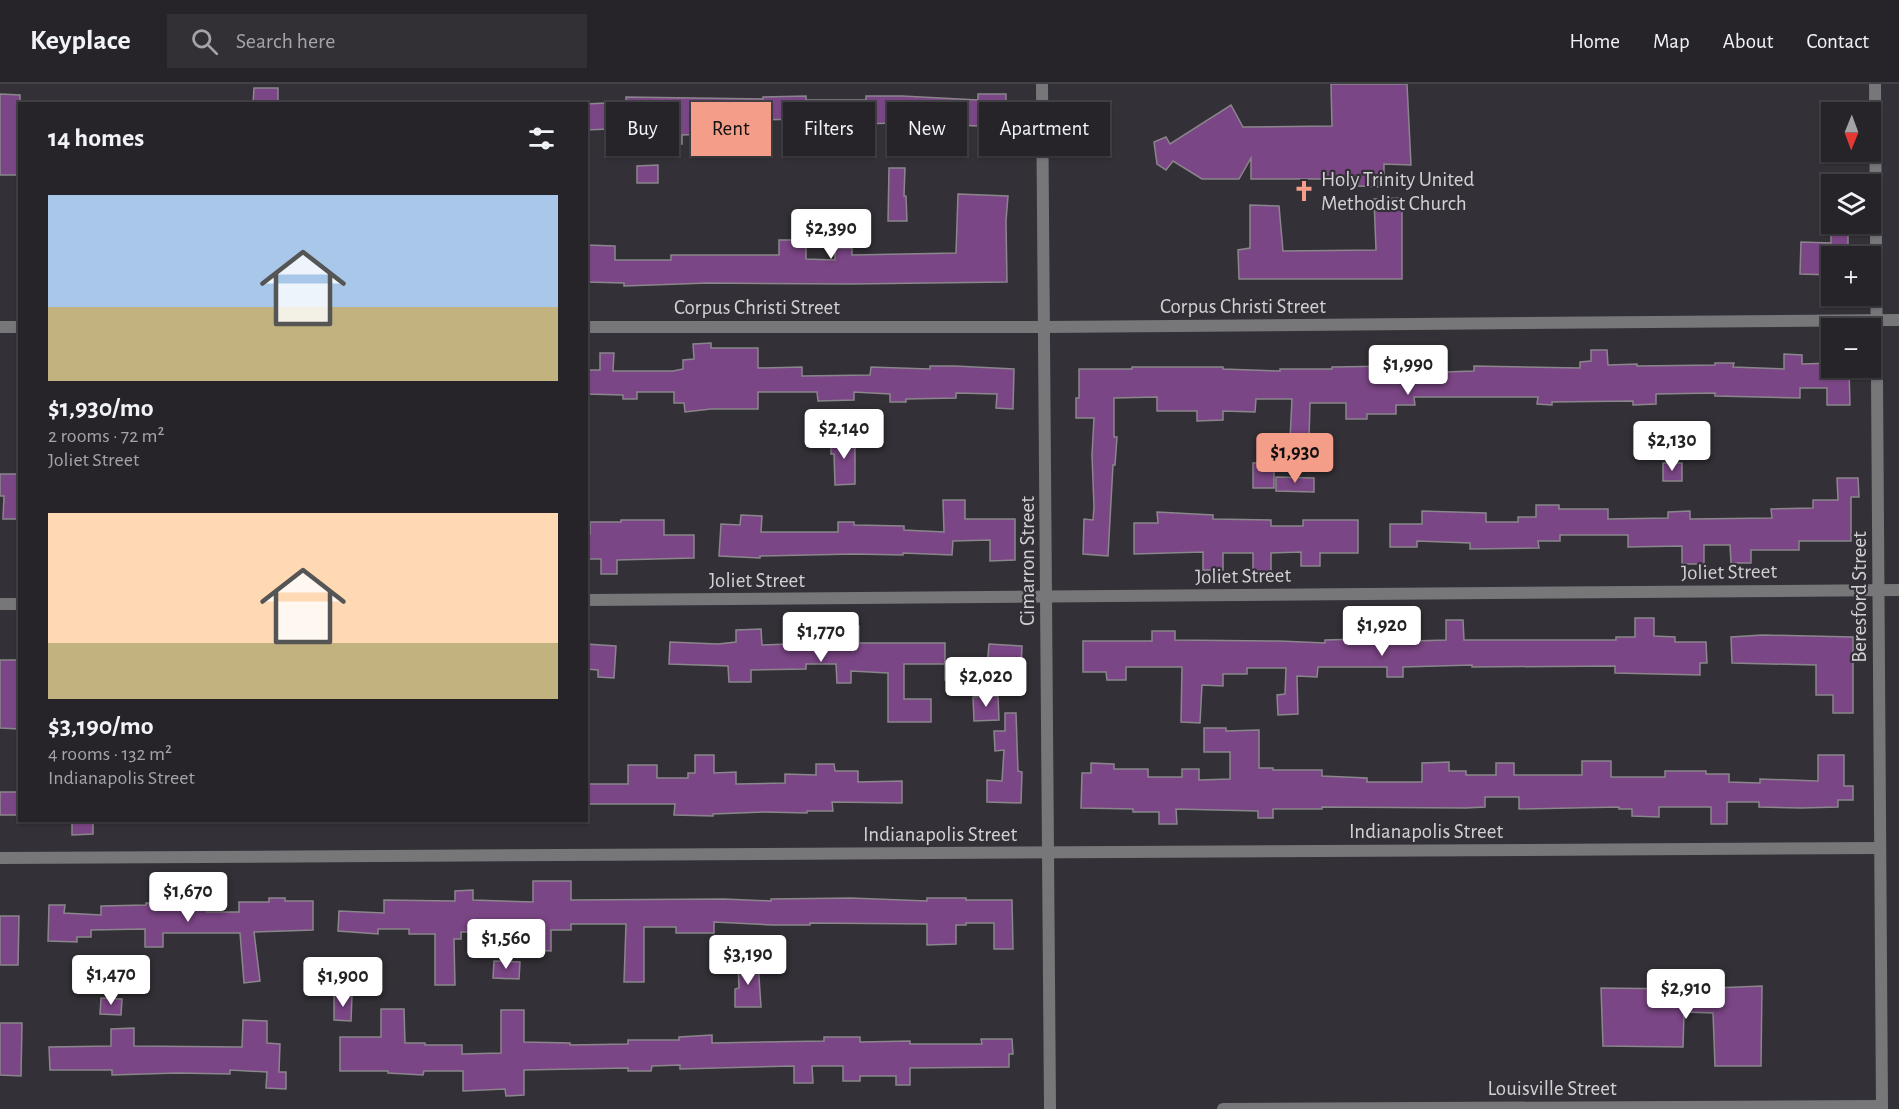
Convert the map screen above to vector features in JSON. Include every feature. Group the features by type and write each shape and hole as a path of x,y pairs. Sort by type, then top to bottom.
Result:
{"street":[{"name":"Cimarron Street","path":"1042,84 1050,1109"},
{"name":"Beresford Street","path":"1875,84 1876,318"},
{"name":"Corpus Christi Street","path":"588,327 1045,327 1821,320"},
{"name":"Corpus Christi Street","path":"1881,320 1899,320"},
{"path":"0,327 18,327"},
{"name":"Beresford Street","path":"1876,378 1882,1107"},
{"name":"Joliet Street","path":"588,600 1899,590"},
{"path":"0,604 18,604"},
{"name":"Indianapolis Street","path":"0,858 1880,848"},
{"name":"Louisville Street","path":"1223,1109 1882,1107"}],"building":[{"path":"1331,84 1407,84 1411,165 1384,164 1384,187 1332,185 1335,179 1251,179 1251,158 1239,179 1202,179 1173,161 1166,170 1157,164 1154,142 1166,137 1170,144 1231,105 1243,127 1332,126"},
{"path":"254,88 278,88 278,102 253,102"},
{"path":"0,94 20,95 20,102 18,102 18,175 0,175"},
{"path":"978,94 1006,94 1006,102 979,102 978,134 978,126 967,126 967,102 887,102 887,123 875,124 875,102 783,102 783,120 771,120 771,102 691,102 691,135 682,135 682,144 679,144 679,102 626,102 626,97 763,99 763,97 806,96 806,100 866,100 866,96 978,100"},
{"path":"606,103 606,129 588,130 588,104"},
{"path":"658,165 658,183 637,183 637,166"},
{"path":"889,168 905,168 904,196 906,196 907,221 888,221"},
{"path":"958,194 1008,196 1007,282 708,283 624,286 624,283 588,282 588,245 615,246 615,260 671,260 671,255 779,255 779,240 806,240 806,259 835,260 835,248 852,248 852,255 956,253"},
{"path":"1402,198 1402,279 1239,279 1238,250 1250,248 1250,205 1279,206 1283,251 1376,250 1374,199"},
{"path":"1831,234 1848,234 1848,246 1821,246 1821,275 1800,274 1801,242 1831,243"},
{"path":"711,343 711,348 758,348 758,368 802,367 802,376 870,375 871,367 930,369 930,366 955,366 1014,369 1013,409 996,408 997,394 956,393 956,398 906,399 906,402 890,402 890,394 854,392 854,400 818,401 817,392 758,392 758,409 711,409 685,412 684,403 674,403 674,392 637,392 637,399 623,399 623,395 588,394 588,370 600,370 600,353 614,353 613,371 673,371 683,369 683,360 694,359 693,344"},
{"path":"1591,350 1607,350 1608,365 1734,363 1733,367 1784,369 1784,354 1802,355 1802,364 1821,363 1821,378 1849,378 1850,405 1827,405 1827,388 1800,388 1800,398 1715,396 1715,393 1656,394 1656,404 1633,405 1633,401 1537,404 1538,397 1414,397 1415,405 1396,405 1396,414 1367,414 1367,419 1346,419 1346,403 1310,403 1309,440 1290,439 1292,399 1256,399 1255,412 1223,411 1223,420 1197,421 1197,411 1157,411 1157,397 1114,398 1114,437 1117,437 1115,465 1113,465 1108,556 1083,554 1084,519 1093,520 1094,418 1076,418 1079,369 1223,367 1223,369 1280,371 1280,369 1395,366 1395,382 1423,382 1423,365 1445,365 1444,372 1474,371 1474,366 1580,368 1580,362 1591,361"},
{"path":"855,436 855,484 835,485 831,437"},
{"path":"1253,463 1274,463 1274,488 1253,488"},
{"path":"1663,463 1682,463 1682,481 1663,481"},
{"path":"0,474 18,474 18,519 3,519 4,496 0,496"},
{"path":"1276,477 1314,478 1314,492 1276,491"},
{"path":"1837,478 1858,478 1859,497 1851,497 1851,541 1799,541 1799,550 1751,550 1751,563 1731,563 1730,545 1704,545 1704,564 1682,564 1682,546 1628,547 1628,535 1560,535 1560,541 1538,541 1539,548 1470,549 1470,543 1417,541 1417,547 1390,547 1390,524 1422,524 1422,511 1486,513 1486,522 1518,522 1518,517 1536,517 1536,505 1559,505 1559,509 1608,509 1608,519 1668,518 1668,512 1690,511 1690,519 1772,518 1771,509 1813,508 1813,500 1838,500"},
{"path":"943,500 965,500 965,519 1015,519 1015,560 990,561 990,540 953,541 952,555 903,553 903,555 760,556 760,558 719,556 721,524 740,525 741,515 762,516 761,532 838,532 838,522 854,522 854,525 904,526 904,530 944,532"},
{"path":"1157,512 1213,515 1213,519 1271,520 1271,526 1303,526 1303,520 1358,520 1358,553 1320,553 1320,566 1301,566 1301,552 1271,553 1271,574 1253,574 1253,553 1223,553 1223,570 1203,570 1203,552 1134,554 1134,523 1158,523"},
{"path":"621,520 664,520 664,535 694,535 694,558 617,560 617,574 601,574 601,559 588,559 590,522 621,522"},
{"path":"1635,618 1654,618 1654,636 1675,637 1675,642 1706,642 1707,663 1700,663 1700,675 1615,673 1615,666 1472,667 1472,665 1403,667 1403,677 1387,677 1387,667 1318,667 1317,677 1297,676 1298,714 1278,715 1277,695 1285,694 1286,668 1247,668 1247,674 1223,674 1223,686 1202,685 1200,723 1181,722 1182,667 1126,667 1126,680 1107,680 1106,672 1083,672 1083,641 1152,641 1152,631 1175,631 1175,640 1325,643 1325,640 1395,638 1395,623 1413,623 1413,641 1446,640 1446,620 1463,620 1464,640 1616,640 1616,637 1635,637"},
{"path":"859,626 859,643 945,643 945,664 904,664 904,699 931,699 931,722 888,722 888,673 851,671 851,683 837,683 836,664 806,664 806,669 751,670 751,682 729,682 728,666 669,664 670,642 718,644 736,642 736,630 761,629 762,645 842,642 842,627"},
{"path":"1762,635 1853,637 1853,713 1833,713 1833,695 1816,695 1816,665 1732,663 1731,637"},
{"path":"588,644 616,646 614,678 598,677 598,670 588,669"},
{"path":"989,644 1022,646 1021,669 987,667"},
{"path":"0,660 18,660 18,729 0,728"},
{"path":"945,662 962,662 962,679 945,680"},
{"path":"998,696 999,720 974,721 973,697"},
{"path":"1005,713 1016,713 1018,771 1022,772 1021,803 987,802 987,780 1002,781 1004,750 995,751 994,731 1005,731"},
{"path":"1204,728 1226,728 1226,731 1259,730 1259,768 1322,770 1322,776 1367,778 1367,782 1422,782 1422,763 1449,762 1449,771 1466,771 1466,775 1496,775 1496,763 1514,763 1514,775 1582,775 1582,761 1611,761 1611,777 1665,777 1665,771 1706,771 1706,774 1729,774 1729,782 1760,783 1760,779 1818,781 1818,755 1844,755 1844,786 1853,786 1853,800 1838,800 1838,807 1801,808 1759,807 1759,802 1727,802 1727,824 1711,824 1711,807 1659,807 1659,817 1632,816 1632,809 1619,809 1619,807 1519,809 1519,797 1485,797 1485,807 1466,808 1273,809 1273,818 1258,818 1258,811 1176,809 1177,824 1159,824 1159,812 1081,808 1082,773 1091,773 1091,763 1114,764 1114,769 1148,769 1148,777 1182,777 1182,769 1199,769 1199,780 1230,779 1230,752 1204,752"},
{"path":"695,755 714,755 714,773 736,772 736,784 785,783 785,774 816,775 816,764 834,764 835,771 858,771 858,782 902,781 902,803 832,802 833,811 713,814 713,816 674,815 675,804 588,804 588,784 628,784 628,765 657,765 657,778 688,778 688,773 695,773"},
{"path":"0,792 18,792 18,815 0,815"},
{"path":"72,822 93,822 93,834 72,835"},
{"path":"533,881 571,881 571,900 771,901 771,899 851,898 927,901 927,898 966,898 966,900 1012,900 1013,949 994,949 994,923 956,925 956,944 927,945 927,924 772,925 714,922 714,933 676,933 676,927 644,927 644,982 624,982 626,924 571,924 571,930 551,930 551,951 533,950 533,925 504,924 504,937 490,937 490,932 461,932 461,939 454,939 455,985 435,985 435,934 409,934 409,929 378,929 378,934 338,931 339,911 384,913 384,900 455,901 455,891 473,890 473,900 533,902"},
{"path":"168,892 185,893 185,902 207,902 207,912 239,912 239,902 269,902 269,898 285,898 285,901 313,901 313,930 254,932 260,981 244,983 240,933 163,933 163,947 145,947 145,929 91,930 91,937 77,937 77,942 48,941 49,905 65,905 64,913 101,915 101,906 168,903"},
{"path":"0,916 19,916 18,965 0,965"},
{"path":"494,961 520,962 519,979 493,978"},
{"path":"738,962 758,962 761,1007 735,1007 735,989 739,988"},
{"path":"1762,986 1761,1066 1715,1066 1713,1013 1684,1012 1683,1047 1603,1046 1601,988 1686,989 1686,999 1712,998 1714,988"},
{"path":"334,995 352,996 351,1021 334,1020"},
{"path":"101,998 122,999 121,1015 100,1014"},
{"path":"381,1009 404,1009 405,1043 462,1045 462,1054 501,1053 501,1010 524,1010 524,1042 570,1043 570,1045 628,1044 628,1040 679,1040 679,1037 712,1035 712,1043 824,1041 824,1037 860,1037 860,1042 910,1041 910,1044 982,1044 981,1039 1012,1039 1013,1054 1009,1054 1009,1067 910,1068 910,1085 896,1085 896,1076 860,1076 860,1081 843,1081 843,1066 812,1066 813,1083 794,1083 794,1066 680,1069 680,1065 652,1066 651,1071 628,1071 628,1068 524,1070 524,1095 506,1096 505,1089 463,1091 463,1071 424,1071 423,1075 388,1073 388,1071 340,1071 340,1037 381,1037"},
{"path":"243,1020 267,1021 267,1043 280,1044 279,1072 286,1072 286,1089 266,1088 267,1072 230,1070 230,1074 112,1075 112,1070 50,1070 49,1047 111,1046 111,1029 134,1028 134,1046 242,1047"},
{"path":"0,1023 22,1023 21,1076 0,1075"}],"place":[{"name":"Holy Trinity United Methodist Church","path":"1304,191"}]}
